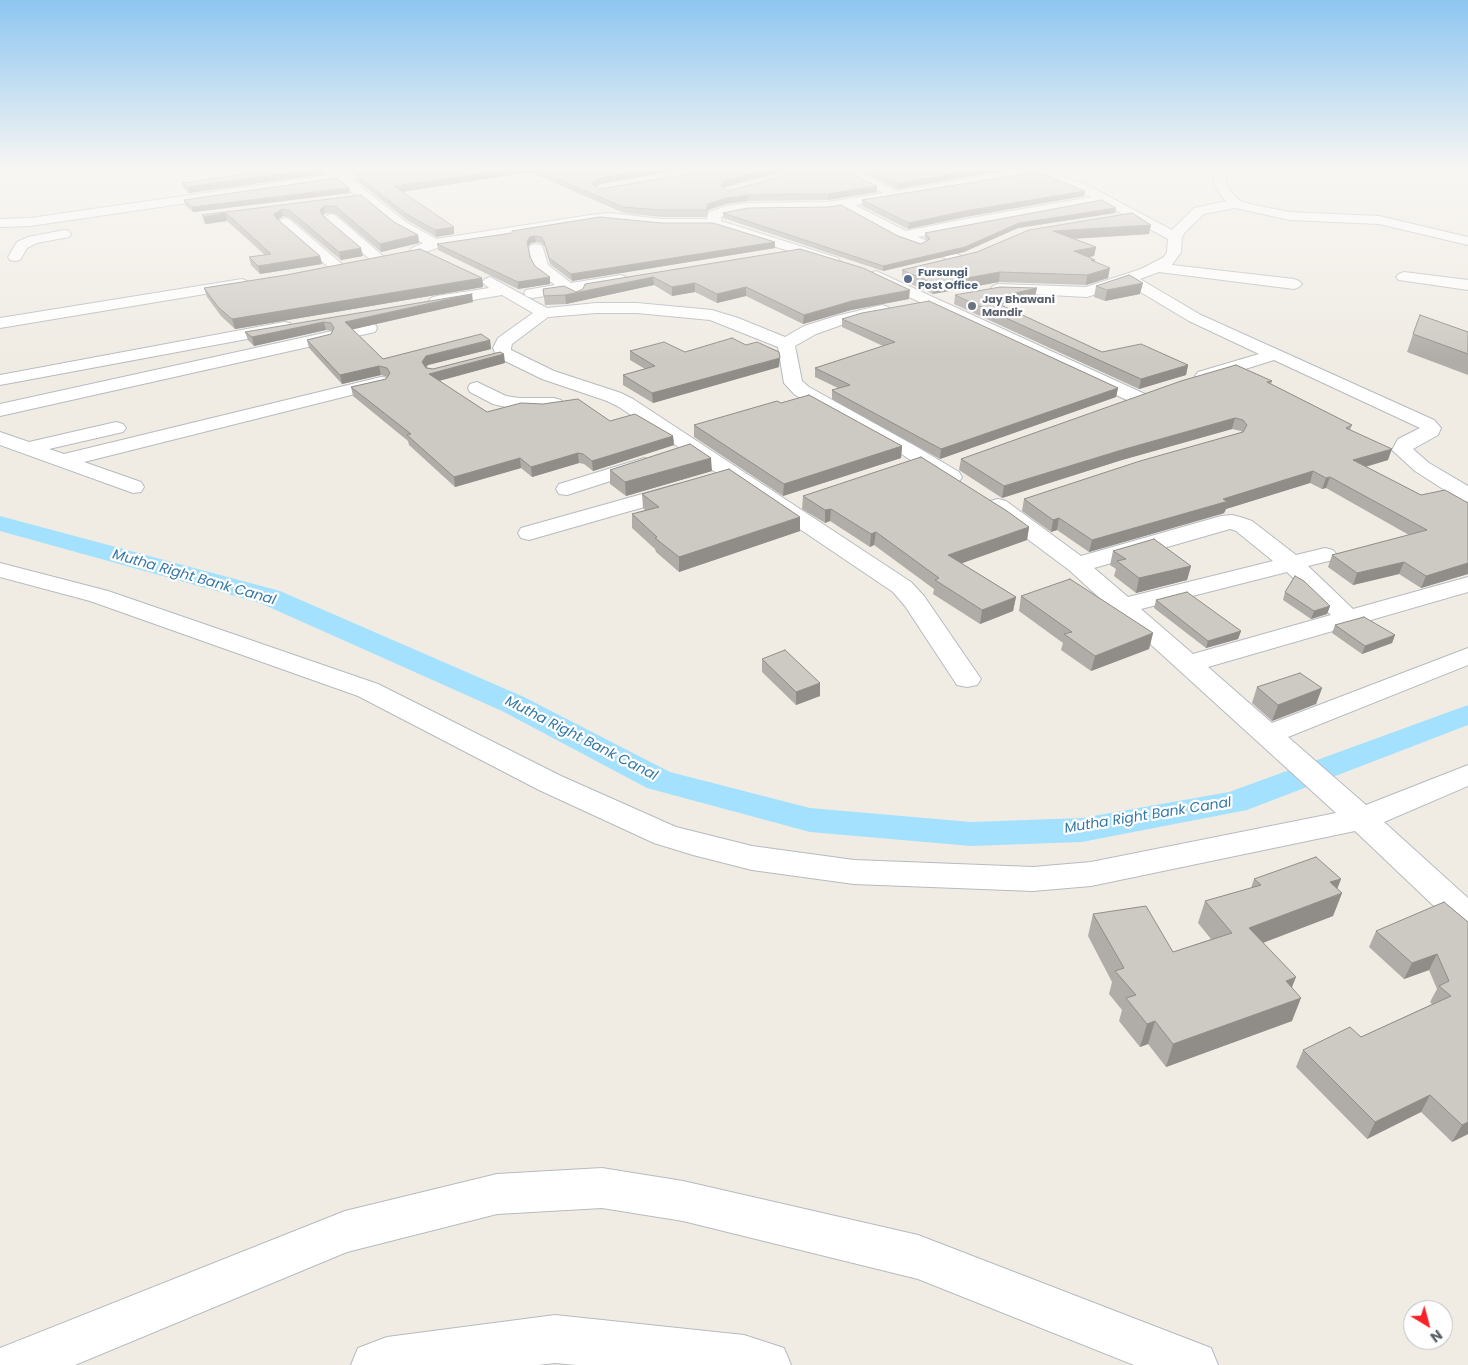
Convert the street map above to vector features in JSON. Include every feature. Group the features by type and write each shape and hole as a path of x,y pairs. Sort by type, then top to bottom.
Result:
{"street":[{"path":"295,232 337,267"},
{"path":"346,232 378,259"},
{"path":"408,232 432,250"},
{"path":"320,270 522,232"},
{"path":"742,232 883,278 1146,395 1110,407"},
{"path":"896,232 965,258 932,267"},
{"path":"904,236 924,232"},
{"path":"1164,232 1175,237"},
{"path":"984,292 1011,288 1057,292 1087,292 1156,268 1169,260 1174,252 1175,237 1180,232"},
{"path":"1429,232 1468,241"},
{"path":"15,257 22,245 33,240 75,233"},
{"path":"536,248 542,268 596,308"},
{"path":"766,257 802,250"},
{"path":"1156,268 1294,284"},
{"path":"883,278 907,273"},
{"path":"479,277 511,293 544,313"},
{"path":"1404,277 1465,290"},
{"path":"421,304 568,288 636,278"},
{"path":"1128,278 1183,312 1273,355 1427,424 1431,431 1405,443 1402,450 1422,467 1468,495"},
{"path":"0,323 259,281"},
{"path":"910,307 960,297"},
{"path":"786,344 732,321 712,315 637,308 596,308 544,313 504,342 502,348 495,355 614,397 732,474 790,503 902,586 915,601 967,678"},
{"path":"786,344 810,330 842,319 893,309"},
{"path":"0,410 372,320 356,314"},
{"path":"0,380 297,325"},
{"path":"786,344 793,383 797,387 827,407 939,463 973,491 1000,508 1077,565 1352,810 1468,918"},
{"path":"1190,381 1273,355"},
{"path":"62,461 381,382"},
{"path":"477,388 500,400 519,404 544,405 614,397"},
{"path":"27,448 274,393"},
{"path":"0,438 133,487"},
{"path":"567,489 693,448"},
{"path":"895,468 939,463"},
{"path":"529,533 732,474"},
{"path":"1000,508 1027,499"},
{"path":"1077,565 1221,523 1232,522 1244,526 1291,563 1348,618"},
{"path":"1123,606 1325,555"},
{"path":"0,570 99,596 368,690 550,783 665,835 693,844 752,858 800,866 854,872 1033,879 1090,874 1352,810 1468,774"},
{"path":"1188,664 1468,584"},
{"path":"1274,741 1468,656"},
{"path":"17,1365 345,1232 497,1194 602,1188 683,1201 918,1257 1194,1365"},
{"path":"375,1365 387,1361 554,1339 744,1359 767,1365"}],"building":[{"path":"247,232 292,232 320,256 258,266 249,257 271,254"},
{"path":"315,232 342,232 361,248 339,252"},
{"path":"365,232 412,232 418,235 380,244"},
{"path":"741,232 775,242 571,274 549,258 544,241 541,237 535,236 530,237 527,241 530,257 535,266 550,277 518,282 437,244 512,233"},
{"path":"779,232 890,232 921,244 930,239 925,233 999,232 965,247 883,266"},
{"path":"1025,232 1055,232 1096,247 1074,251 1110,268 1087,275 1000,272 934,284 902,270 977,252"},
{"path":"420,249 482,278 232,319 218,307 204,288 286,275"},
{"path":"800,249 863,268 910,290 852,301 804,315 746,287 717,294 695,283 672,287 653,277 565,295 544,296 543,289 564,286 576,292 583,289 585,284"},
{"path":"1129,275 1143,283 1107,290 1096,286"},
{"path":"1000,287 1037,288 988,299 1102,352 1141,344 1188,365 1141,379 955,295"},
{"path":"472,294 345,322 383,359 481,334 490,340 426,356 422,362 426,368 433,369 500,352 504,354 429,374 487,412 521,403 543,404 578,399 610,421 635,414 673,436 592,461 583,454 578,453 531,467 520,458 454,477 407,435 411,434 351,387 386,379 390,373 387,368 379,366 340,375 307,340 331,334 334,328 331,323 324,322 252,337 245,332"},
{"path":"929,301 1118,388 941,449 835,392 832,390 850,385 815,368 895,342 842,319 862,313"},
{"path":"1420,315 1468,332 1468,354 1413,334"},
{"path":"732,338 746,345 757,342 779,352 780,358 652,393 623,375 655,366 630,351 664,342 685,352"},
{"path":"1236,365 1272,381 1267,382 1352,425 1346,428 1392,449 1353,460 1421,495 1445,490 1468,503 1468,563 1426,576 1404,562 1357,573 1332,555 1427,530 1330,477 1326,478 1313,471 1223,499 1228,502 1092,540 1059,518 1053,520 1024,499 1140,461 1243,432 1247,425 1243,420 1235,418 1004,486 961,459 1181,381"},
{"path":"809,395 902,446 784,484 694,425 777,401 781,403"},
{"path":"690,444 711,458 625,482 610,470"},
{"path":"921,457 1029,527 948,555 1016,597 982,610 935,580 939,578 876,532 871,534 831,509 825,510 803,496"},
{"path":"729,469 800,517 679,557 655,538 657,537 632,514 659,507 642,494"},
{"path":"1154,539 1191,566 1139,578 1117,561 1126,559 1113,551"},
{"path":"1295,576 1304,581 1330,606 1314,611 1285,592"},
{"path":"1070,579 1153,633 1095,656 1064,634 1072,632 1021,596"},
{"path":"1187,592 1241,631 1208,641 1156,600"},
{"path":"1364,617 1395,635 1365,646 1335,625"},
{"path":"785,650 820,683 796,692 762,659"},
{"path":"1300,673 1322,688 1278,705 1257,687"},
{"path":"1316,857 1341,879 1330,882 1342,893 1249,928 1296,977 1286,981 1301,998 1173,1044 1155,1021 1147,1024 1126,998 1136,995 1115,971 1124,968 1093,914 1146,906 1173,952 1232,933 1205,901 1261,885 1254,879"},
{"path":"1444,902 1468,922 1468,1122 1462,1125 1430,1095 1375,1122 1303,1050 1350,1027 1361,1037 1451,996 1439,986 1449,981 1437,954 1412,963 1376,931"}],"waterway":[{"name":"Mutha Right Bank Canal","path":"0,523 270,597 513,704 659,780 810,820 971,834 1082,830 1235,802 1468,714"}],"place":[{"name":"Fursungi Post Office","path":"908,279"},
{"name":"Jay Bhawani Mandir","path":"972,306"}]}
